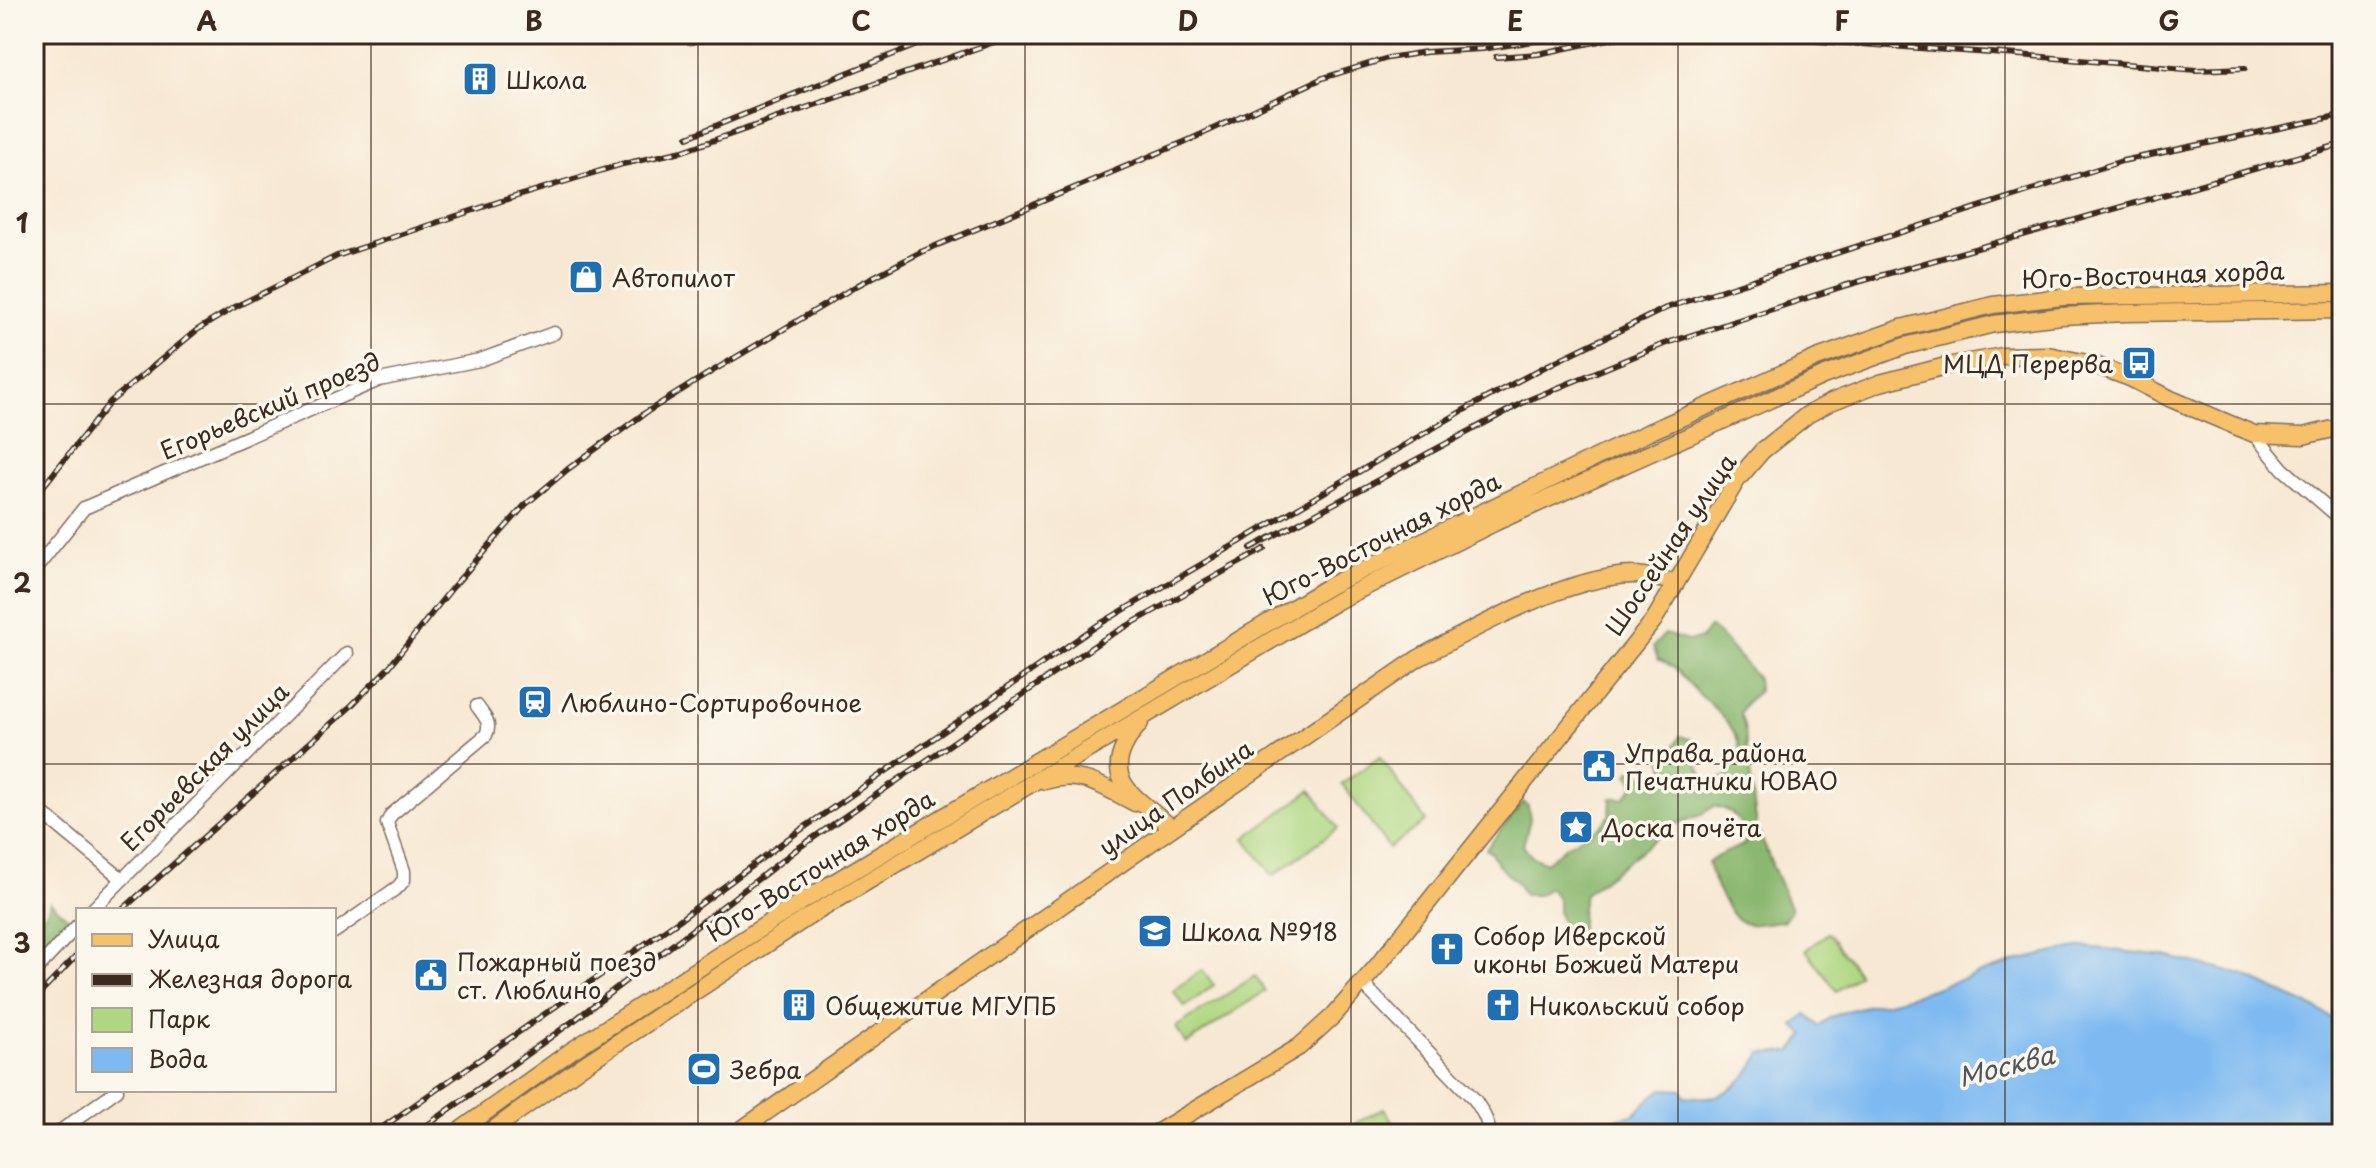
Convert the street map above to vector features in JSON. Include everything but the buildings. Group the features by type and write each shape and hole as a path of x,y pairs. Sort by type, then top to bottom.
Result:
{"main road":[{"name":"Юго-Восточная хорда","path":"455,1134 571,1051 801,902 1331,585 1649,432 1817,358 1901,328 1993,305 2063,297 2342,293"},
{"name":"Юго-Восточная хорда","path":"487,1134 582,1066 808,917 1337,601 1496,522 1823,376 1905,346 1994,324 2061,316 2126,313 2342,310"},
{"name":"Шоссейная улица","path":"1155,1134 1317,1033 1362,983 1654,620 1737,480 1762,451 1807,415 1831,402 1893,379 2003,356 2048,355 2092,364 2130,378 2254,434 2303,436 2342,427"},
{"name":"улица Полбина","path":"735,1134 1417,659 1457,637 1562,590 1599,579 1635,575 1675,582"},
{"path":"1147,716 1122,749 1118,771 1127,789 1172,828"},
{"path":"1030,785 1059,777 1084,778 1155,813"}],"street":[{"name":"Егорьевский проезд","path":"34,571 84,508 379,380 480,360 554,333"},
{"path":"2254,434 2279,464 2342,520"},
{"path":"2279,464 2278,456 2283,446 2303,436"},
{"name":"Егорьевская улица","path":"94,908 347,653"},
{"path":"336,931 404,880 404,871 387,823 391,815 486,735 488,722 477,706"},
{"path":"34,806 122,879"},
{"path":"34,972 76,927"},
{"path":"1362,983 1475,1100 1489,1126 1489,1134"},
{"path":"56,1134 114,1092"}],"green space":[{"path":"1709,627 1720,635 1757,678 1758,692 1747,701 1740,713 1757,828 1791,910 1783,921 1749,924 1738,920 1727,906 1708,863 1745,844 1744,836 1733,814 1714,806 1701,815 1674,825 1585,894 1580,935 1567,939 1558,912 1558,899 1550,888 1538,895 1524,895 1486,849 1523,802 1528,806 1530,819 1523,846 1532,857 1546,863 1566,846 1601,826 1610,815 1611,798 1624,798 1633,788 1634,783 1628,775 1630,771 1637,770 1645,777 1658,781 1665,770 1662,757 1674,748 1680,736 1693,740 1699,768 1706,780 1728,775 1739,758 1740,747 1736,736 1722,716 1679,673 1658,659 1653,647 1665,634 1687,641 1701,639"},
{"path":"1380,757 1426,821 1389,848 1342,784"},
{"path":"1311,790 1338,828 1273,876 1245,838"},
{"path":"50,902 73,922 34,965 34,926 47,912"},
{"path":"1828,933 1859,974 1837,991 1806,950"},
{"path":"1202,970 1214,985 1185,1007 1173,991"},
{"path":"1255,976 1265,991 1186,1044 1176,1027"},
{"path":"1384,1108 1395,1127 1383,1134 1362,1134 1356,1123"}],"water":[{"name":"Москва","path":"2086,947 2165,956 2243,975 2317,1009 2342,1025 2342,1134 1594,1134 1614,1119 1634,1115 1662,1089 1682,1090 1685,1096 1698,1097 1726,1092 1744,1078 1762,1053 1792,1051 1805,1035 1794,1026 1806,1014 1819,1026 1847,1011 1900,999 2037,956"}],"railway":[{"path":"688,137 944,34"},
{"path":"34,498 110,402 197,330 233,308 337,256 501,201 623,164 683,151 1017,34"},
{"path":"124,908 351,706 389,667 452,588 525,505 568,469 645,413 706,375 858,285 921,252 1189,140 1323,78 1388,58 1482,49 1580,34"},
{"path":"1496,57 1538,54 1633,34"},
{"path":"1819,41 2197,70 2245,68"},
{"path":"373,1134 682,918 789,838 1098,625 1464,410 1548,365 1666,308 2122,161 2342,115"},
{"path":"1251,548 1526,401 1664,344 1844,286 2342,144"},
{"path":"415,1134 576,1019 797,849 1104,639 1264,549"},
{"path":"34,1000 76,956"}],"place":[{"name":"Школа","path":"480,79"},
{"name":"Автопилот","path":"586,277"},
{"name":"МЦД Перерва","path":"2139,363"},
{"name":"Люблино-Сортировочное","path":"535,702"},
{"name":"Управа района Печатники ЮВАО","path":"1599,766"},
{"name":"Доска почёта","path":"1576,827"},
{"name":"Школа №918","path":"1155,931"},
{"name":"Собор Иверской иконы Божией Матери","path":"1447,949"},
{"name":"Пожарный поезд ст. Люблино","path":"431,975"},
{"name":"Общежитие МГУПБ","path":"799,1005"},
{"name":"Никольский собор","path":"1503,1005"},
{"name":"Зебра","path":"704,1069"}]}
